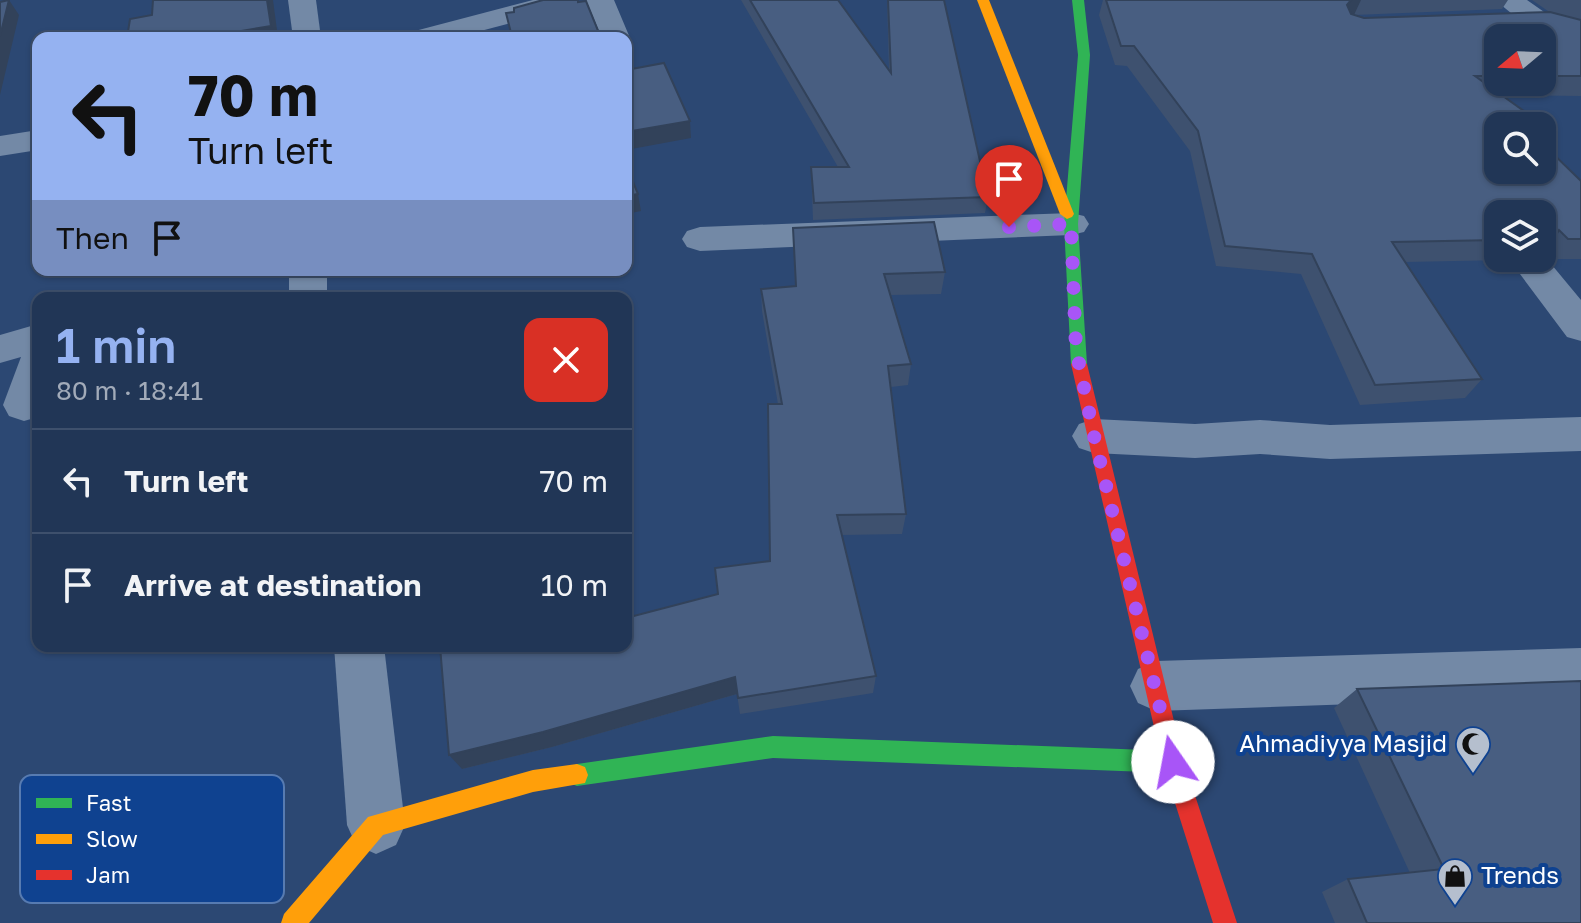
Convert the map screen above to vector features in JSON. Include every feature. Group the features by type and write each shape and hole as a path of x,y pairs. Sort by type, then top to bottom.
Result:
{"main road":[{"path":"983,0 1071,224"},
{"path":"1078,0 1084,55 1071,224 1076,349 1173,762 1225,923"},
{"path":"293,923 376,825 533,781 773,747 1173,762"}],"street":[{"path":"302,0 306,32"},
{"path":"444,32 565,0"},
{"path":"600,0 613,32"},
{"path":"1500,11 1581,31"},
{"path":"0,146 32,141"},
{"path":"700,239 1071,224"},
{"path":"1537,272 1581,327"},
{"path":"0,349 32,340"},
{"path":"21,407 32,379"},
{"path":"1094,436 1195,441 1260,437 1330,442 1581,434"},
{"path":"360,652 376,825"},
{"path":"1156,686 1581,672"}],"building":[{"path":"9,0 0,36 0,2"},
{"path":"153,0 267,0 271,26 236,32 128,32 130,19 152,15"},
{"path":"543,0 586,1 599,32 511,32 506,13 514,12 514,8"},
{"path":"750,0 838,0 891,73 888,0 944,0 988,197 814,203 811,167 849,167"},
{"path":"1106,0 1351,0 1347,5 1351,14 1364,18 1550,12 1581,20 1581,76 1556,76 1556,24 1484,24 1484,76 1475,76 1484,82 1484,96 1503,96 1525,112 1484,112 1484,184 1556,184 1556,157 1581,181 1581,239 1568,239 1559,230 1556,235 1556,200 1484,200 1484,240 1392,242 1482,379 1375,385 1312,254 1225,246 1198,131 1134,46 1121,46"},
{"path":"664,63 690,121 632,131 632,69"},
{"path":"632,180 638,194 632,195"},
{"path":"934,222 945,272 884,274 911,364 888,366 906,514 837,515 876,676 738,698 735,677 543,732 449,755 440,652 632,652 632,616 718,594 715,568 770,561 768,404 782,404 761,289 796,286 793,228"},
{"name":"Ahmadiyya Masjid","path":"1581,681 1581,923 1367,923 1348,879 1444,869 1357,689"}],"traffic: fast":[{"path":"1078,0 1084,55 1071,224 1079,364"},
{"path":"577,775 773,747 1173,762"}],"traffic: slow":[{"path":"983,0 1067,214"},
{"path":"293,923 376,825 533,781 577,775"}],"traffic: jam":[{"path":"1079,364 1173,762 1225,923"}],"place":[{"name":"Ahmadiyya Masjid","path":"1473,775"},
{"name":"Trends","path":"1455,907"}],"route":[{"path":"1009,227 1071,224 1076,349 1173,762"}]}
